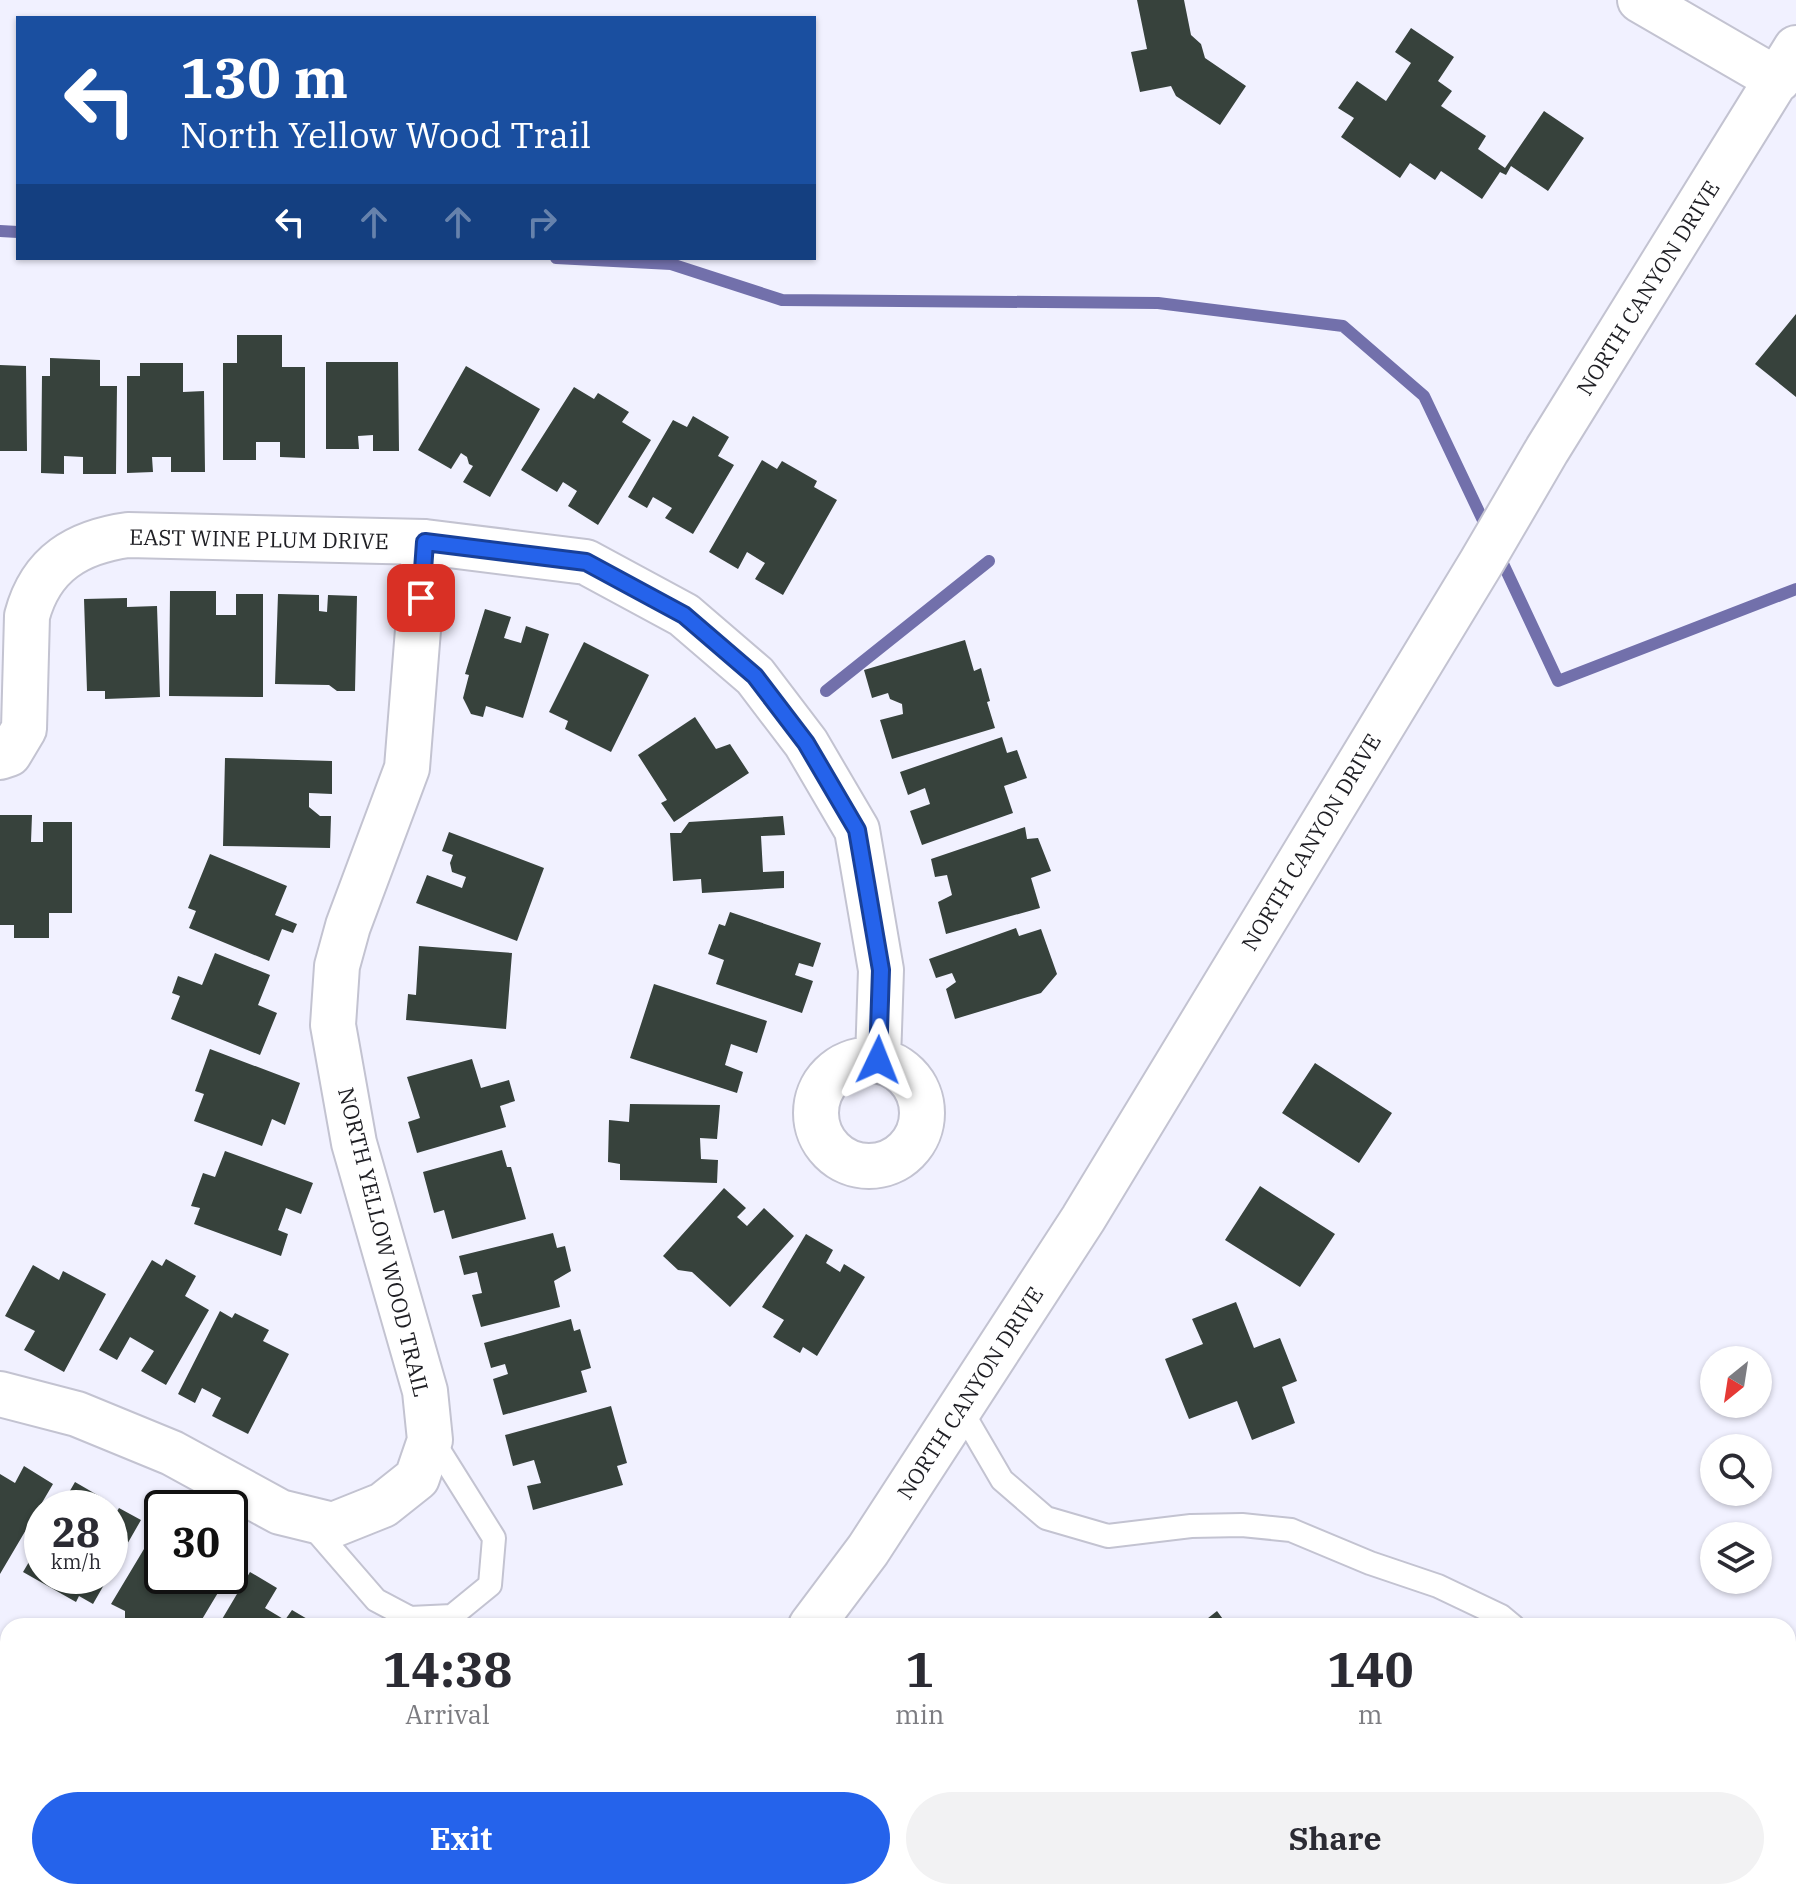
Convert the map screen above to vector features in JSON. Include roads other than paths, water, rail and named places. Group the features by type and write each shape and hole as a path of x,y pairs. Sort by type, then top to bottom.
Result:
{"street":[{"path":"1640,0 1787,64"},
{"name":"NORTH CANYON DRIVE","path":"817,1618 868,1550 1083,1219 1547,450 1787,64"},
{"name":"EAST WINE PLUM DRIVE","path":"0,757 9,754 24,729 27,616 31,600 51,570 67,554 106,538 128,535 425,542 586,562 684,615 755,676 806,743 857,830 881,970 878,1060"},
{"name":"NORTH YELLOW WOOD TRAIL","path":"0,1394 77,1414 172,1453 280,1512 333,1525 383,1505 417,1478 430,1440 425,1391 354,1143 333,1025 337,966 348,926 407,768 425,542"}],"lane":[{"path":"960,1408 1002,1480 1046,1518 1108,1536 1191,1526 1242,1525 1291,1530 1370,1563 1438,1586 1503,1618"},
{"path":"305,1518 376,1600 410,1618 452,1616 490,1585 494,1538 430,1436"}],"waterway":[{"path":"0,231 16,232"},
{"path":"594,260 671,264 782,300 1158,303 1343,326 1424,396 1489,533"},
{"path":"1498,553 1558,681 1796,589"},
{"path":"826,691 989,561"}]}
